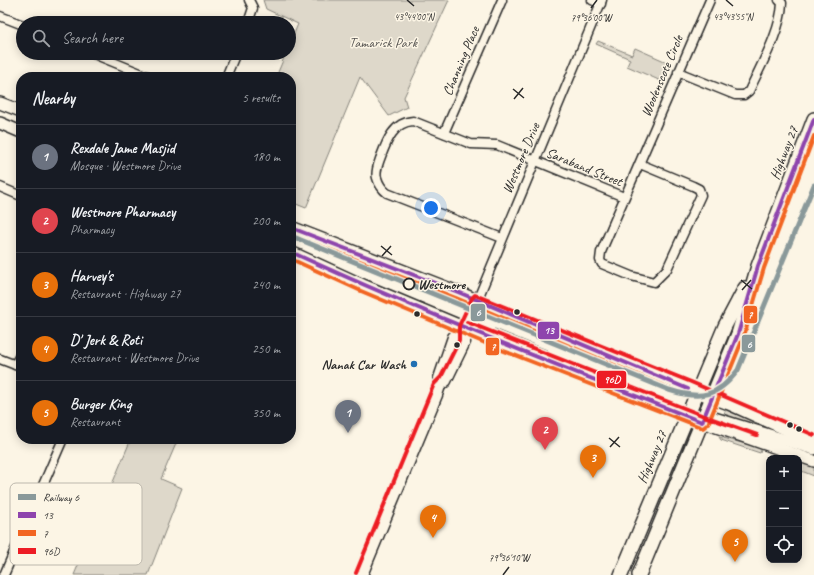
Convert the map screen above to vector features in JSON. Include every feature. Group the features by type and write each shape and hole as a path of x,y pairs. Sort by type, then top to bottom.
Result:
{"main road":[{"path":"0,103 16,109"},
{"name":"Highway 27","path":"639,575 738,334 758,266 814,119"},
{"path":"0,123 16,130"},
{"path":"296,229 458,292 712,397 814,442"},
{"path":"296,254 363,285 506,345 814,461"},
{"name":"Highway 27","path":"621,575 725,326 758,266"},
{"path":"703,419 814,449"}],"street":[{"path":"249,0 253,8 250,16"},
{"name":"Channing Place","path":"444,133 502,0"},
{"path":"592,0 602,2"},
{"name":"Woolenscote Circle","path":"640,164 699,189 701,195 667,269 654,282 631,276 602,264 600,260 601,252 710,0"},
{"path":"678,72 735,96 744,95 750,91 782,13 782,3 779,0"},
{"name":"Westmore Drive","path":"362,575 440,386 446,381 465,342 466,328 502,238 602,2"},
{"path":"0,16 16,22"},
{"path":"108,60 138,72"},
{"path":"228,72 233,60"},
{"name":"Saraband Street","path":"502,238 391,195 381,188 377,177 377,169 386,143 395,130 408,121 413,121 471,144 497,145 535,162 624,197"},
{"path":"0,187 16,194"},
{"path":"0,358 16,365"},
{"path":"44,483 61,444"},
{"path":"4,575 10,561"}],"green space":[{"name":"Tamarisk Park","path":"263,0 449,0 404,97 407,107 389,116 360,77 306,208 296,204 296,72 278,72 283,60 296,60 296,29 298,24 296,23 296,16 281,16 266,9"},
{"path":"598,41 632,55 635,48 669,63 661,81 627,66 630,59 596,44"},
{"path":"494,329 547,350 501,338 493,332"},
{"path":"726,409 796,438 723,416"},
{"path":"719,437 762,448 760,453 721,440"},
{"path":"129,444 176,444 161,479 182,488 148,575 74,575 78,565 142,565 142,483 113,483"},
{"path":"802,462 814,467 814,476 802,471"}],"rail line":[{"name":"6","path":"296,238 669,390 690,395 699,395 716,391 731,379 738,370 814,185"}],"transit line":[{"name":"13","path":"296,254 444,319 702,422 738,334 758,266 814,119"},
{"name":"7","path":"296,261 361,291 504,351 703,428 708,424 744,336 764,268 814,136"},
{"name":"13","path":"297,230 458,292 688,389"},
{"name":"7","path":"296,236 456,298 686,395"},
{"name":"96D","path":"356,573 434,384 441,377 459,341 459,326 472,298 475,295 691,382 814,435"},
{"name":"96D","path":"467,322 704,416 757,435"}],"place":[{"name":"Westmore","path":"409,284"},
{"name":"Nanak Car Wash","path":"414,364"},
{"name":"Rexdale Jame Masjid","path":"348,433"},
{"name":"Westmore Pharmacy","path":"545,450"},
{"name":"Harvey's","path":"593,478"},
{"name":"D' Jerk & Roti","path":"433,538"},
{"name":"Burger King","path":"735,562"}]}
